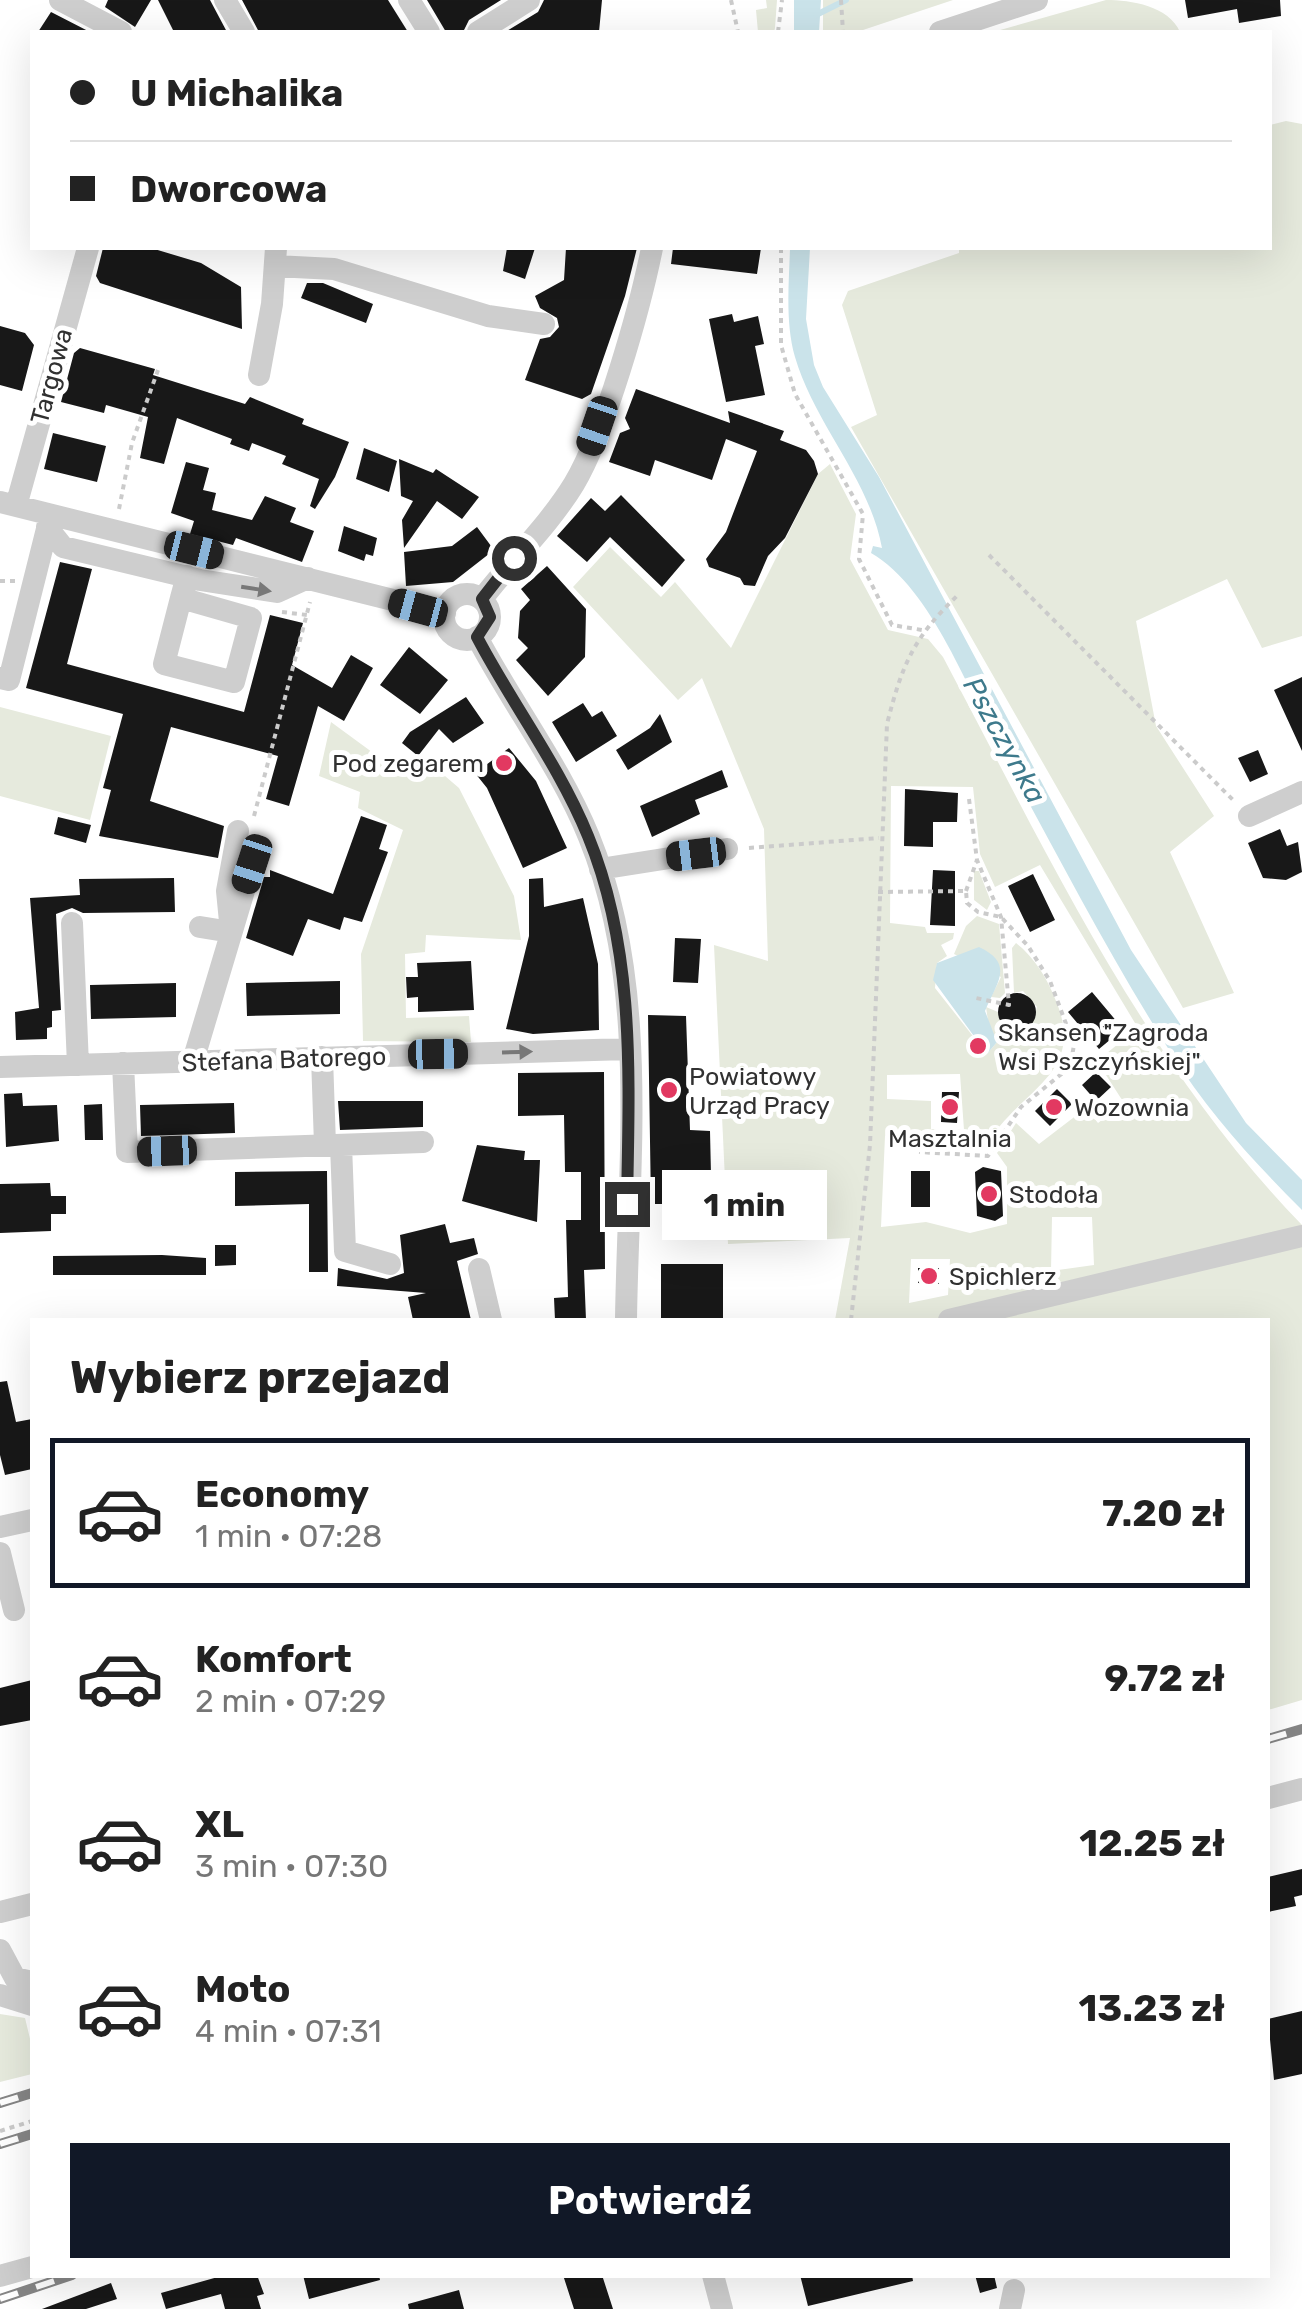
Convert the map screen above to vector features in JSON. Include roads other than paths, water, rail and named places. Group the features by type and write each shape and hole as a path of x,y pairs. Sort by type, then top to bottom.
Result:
{"street":[{"path":"60,0 85,6 119,30"},
{"path":"224,0 243,30"},
{"path":"410,0 428,30"},
{"path":"481,30 529,0"},
{"path":"946,30 1037,0"},
{"name":"Targowa","path":"8,504 87,250"},
{"path":"482,599 559,504 584,466 646,280 652,250"},
{"path":"259,375 272,304 275,257 334,270 488,316 544,324"},
{"path":"8,504 49,521 310,586 445,613"},
{"path":"49,521 63,546 189,585 277,592 310,586"},
{"path":"0,678 9,680 49,521"},
{"path":"477,637 454,635 445,613 450,602 462,595 482,599"},
{"path":"477,637 490,617 482,599"},
{"path":"477,637 564,788 600,869 621,957 628,1049 626,1318"},
{"path":"1250,816 1300,799"},
{"path":"230,932 226,891 246,824"},
{"path":"600,869 727,850"},
{"path":"193,1061 252,864"},
{"path":"72,923 78,1064"},
{"path":"200,927 230,932"},
{"name":"Stefana Batorego","path":"0,1067 628,1049"},
{"path":"322,1058 344,1251 390,1264"},
{"path":"123,1063 127,1152 423,1142"},
{"path":"956,1318 1302,1236"},
{"path":"480,1270 490,1318"},
{"path":"0,1527 30,1520"},
{"path":"0,1554 14,1610"},
{"path":"1270,1797 1302,1789"},
{"path":"0,1912 30,1904"},
{"path":"0,1950 15,1978 30,1982"},
{"path":"0,1995 30,2003"},
{"path":"0,2276 30,2268"},
{"path":"713,2278 722,2309"}],"water":[{"path":"794,0 821,0 819,30 794,30"},
{"name":"Pszczynka","path":"790,250 810,250 806,319 814,365 823,387 879,477 1131,950 1246,1123 1302,1180 1302,1210 1232,1135 1171,1053 1084,905 948,645 913,591 871,553 873,546 882,548 866,498 815,406 795,357"},
{"path":"979,947 990,953 1000,967 985,1011 997,1042 987,1054 933,980 937,963"}],"waterway":[{"path":"816,15 846,0"}],"railway":[{"path":"1270,1738 1302,1729"},
{"path":"0,2103 30,2094"},
{"path":"0,2144 30,2135"},
{"path":"0,2299 63,2278"}],"place":[{"name":"Pod zegarem","path":"504,763"},
{"name":"Skansen \"Zagroda Wsi Pszczyńskiej\"","path":"978,1046"},
{"name":"Powiatowy Urząd Pracy","path":"669,1090"},
{"name":"Masztalnia","path":"950,1107"},
{"name":"Wozownia","path":"1054,1107"},
{"name":"Stodoła","path":"989,1194"},
{"name":"Spichlerz","path":"929,1276"}]}
